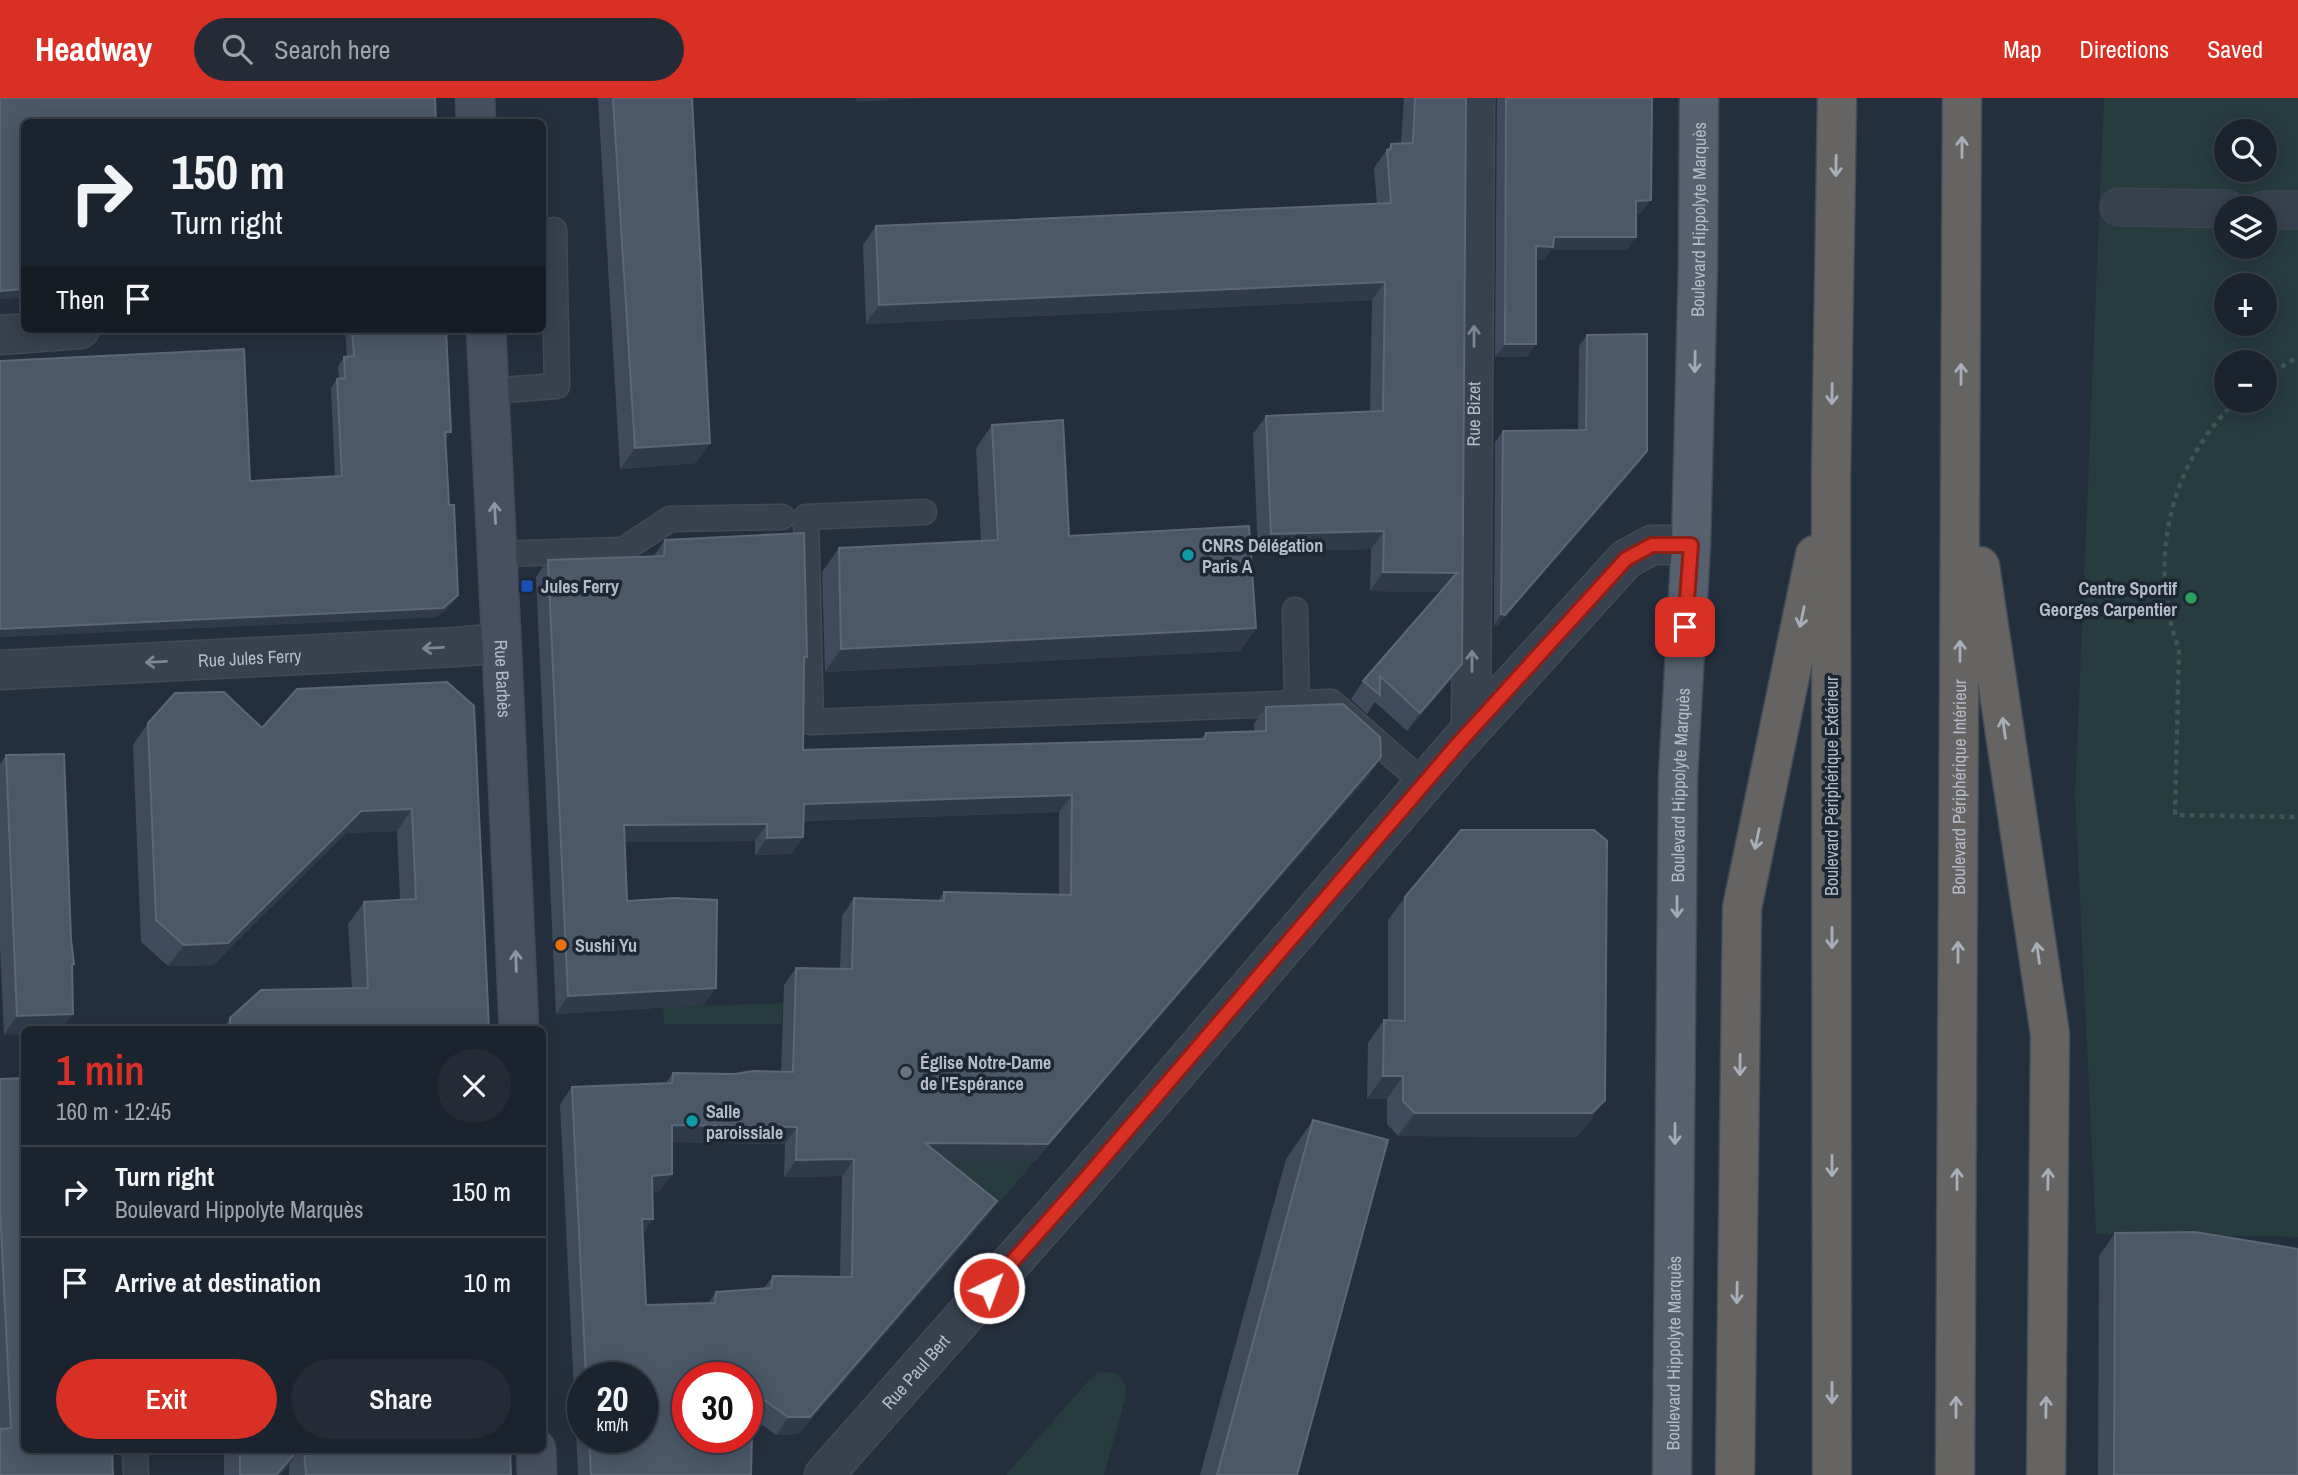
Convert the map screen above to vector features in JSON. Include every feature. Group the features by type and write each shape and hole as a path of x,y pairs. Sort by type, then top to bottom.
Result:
{"highway":[{"name":"Boulevard Périphérique Extérieur","path":"1832,1475 1831,478 1837,98"},
{"name":"Boulevard Périphérique Intérieur","path":"1955,1475 1962,98"},
{"path":"1961,442 2050,1034 2046,1475"},
{"path":"1735,1475 1742,908 1831,478"}],"main road":[{"path":"475,98 476,119"},
{"name":"Boulevard Hippolyte Marquès","path":"1672,1475 1678,777 1691,545 1699,98"},
{"name":"Rue Barbès","path":"486,333 500,643 508,749 519,1026"},
{"path":"536,1453 537,1475"}],"street":[{"name":"Rue Bizet","path":"1471,729 1475,98"},
{"path":"2119,207 2214,209"},
{"path":"2277,210 2298,210"},
{"path":"0,335 26,333"},
{"name":"Rue Paul Bert","path":"824,1475 1072,1194 1471,729 1626,559 1652,545 1691,545"},
{"name":"Rue Jules Ferry","path":"0,670 500,643"}],"lane":[{"path":"489,391 557,386 554,230"},
{"path":"924,512 806,517 811,722 1331,702 1424,783"},
{"path":"496,554 623,550 670,519 782,517"},
{"path":"1295,610 1297,703"},
{"path":"135,1453 136,1475"}],"path":[{"path":"2277,369 2298,357"},
{"path":"2226,413 2198,448 2180,485 2169,524 2165,585 2171,625 2179,649 2175,815 2298,817"}],"green space":[{"name":"Centre Sportif Georges Carpentier","path":"2104,98 2298,98 2298,1237 2096,1234 2075,796"},
{"path":"783,1003 782,1024 664,1024 663,1007"},
{"path":"988,1129 988,1161 1035,1161 985,1219 925,1173"},
{"path":"1099,1372 1116,1373 1126,1385 1125,1399 1104,1475 1006,1475 1089,1380"}],"building":[{"path":"0,98 435,98 436,119 21,119 21,289 0,291"},
{"path":"613,98 692,98 710,443 635,448"},
{"path":"1415,98 1466,98 1462,664 1420,713 1380,676 1380,695 1363,681 1457,573 1383,572 1384,531 1271,534 1266,416 1383,411 1385,282 879,305 876,226 1391,203 1387,150 1391,149 1391,144 1413,143"},
{"path":"1506,98 1652,98 1651,200 1636,201 1636,237 1554,237 1553,247 1536,246 1536,344 1505,344"},
{"path":"352,333 446,333 451,432 445,432 449,505 454,505 458,595 443,608 0,629 0,361 244,349 250,481 342,476 337,379 345,378 344,357 354,356"},
{"path":"1647,334 1647,451 1505,615 1501,614 1503,431 1586,430 1587,335"},
{"name":"CNRS Délégation Paris A","path":"1063,420 1069,536 1249,526 1256,628 841,649 839,548 998,540 992,425"},
{"path":"804,533 807,657 804,657 803,750 1205,739 1206,733 1266,731 1266,707 1343,704 1380,737 1381,757 1048,1144 925,1143 997,1201 810,1417 788,1417 763,1399 763,1362 672,1362 672,1453 752,1453 751,1475 591,1475 590,1453 658,1453 658,1362 585,1362 572,1087 672,1083 673,1073 793,1072 796,968 852,969 854,898 944,901 944,892 1071,895 1072,795 804,804 803,837 767,838 767,824 624,825 627,901 674,898 717,900 716,988 568,996 548,560 664,556 665,540","holes":["672,1125 797,1127 796,1160 854,1159 852,1277 773,1276 771,1288 716,1292 715,1303 646,1305 642,1219 653,1219 652,1176 672,1174"]},
{"path":"447,682 474,706 489,1026 230,1026 230,1018 261,990 368,988 364,902 416,899 412,809 361,811 228,943 184,945 156,920 148,723 175,693 224,692 262,728 297,689"},
{"path":"64,754 74,964 73,1014 17,1016 6,755"},
{"path":"1461,830 1594,830 1607,841 1605,1100 1592,1113 1415,1113 1403,1101 1403,1076 1383,1076 1384,1020 1405,1021 1405,897"},
{"path":"21,1078 21,1453 112,1453 113,1475 0,1475 0,1429 11,1428 0,1208 0,1079"},
{"path":"1313,1120 1388,1140 1297,1475 1217,1475"},
{"path":"2195,1232 2298,1249 2298,1475 2114,1475 2115,1233"},
{"path":"240,1453 295,1453 276,1475 240,1475"},
{"path":"304,1453 510,1453 511,1475 306,1475"}],"place":[{"name":"CNRS Délégation Paris A","path":"1188,555"},
{"name":"Jules Ferry","path":"527,586"},
{"name":"Centre Sportif Georges Carpentier","path":"2191,598"},
{"name":"Sushi Yu","path":"561,945"},
{"name":"Église Notre-Dame de l'Espérance","path":"906,1072"},
{"name":"Salle paroissiale","path":"692,1121"}],"route":[{"path":"989,1288 1457,745 1626,559 1652,545 1691,545 1685,627"}]}
